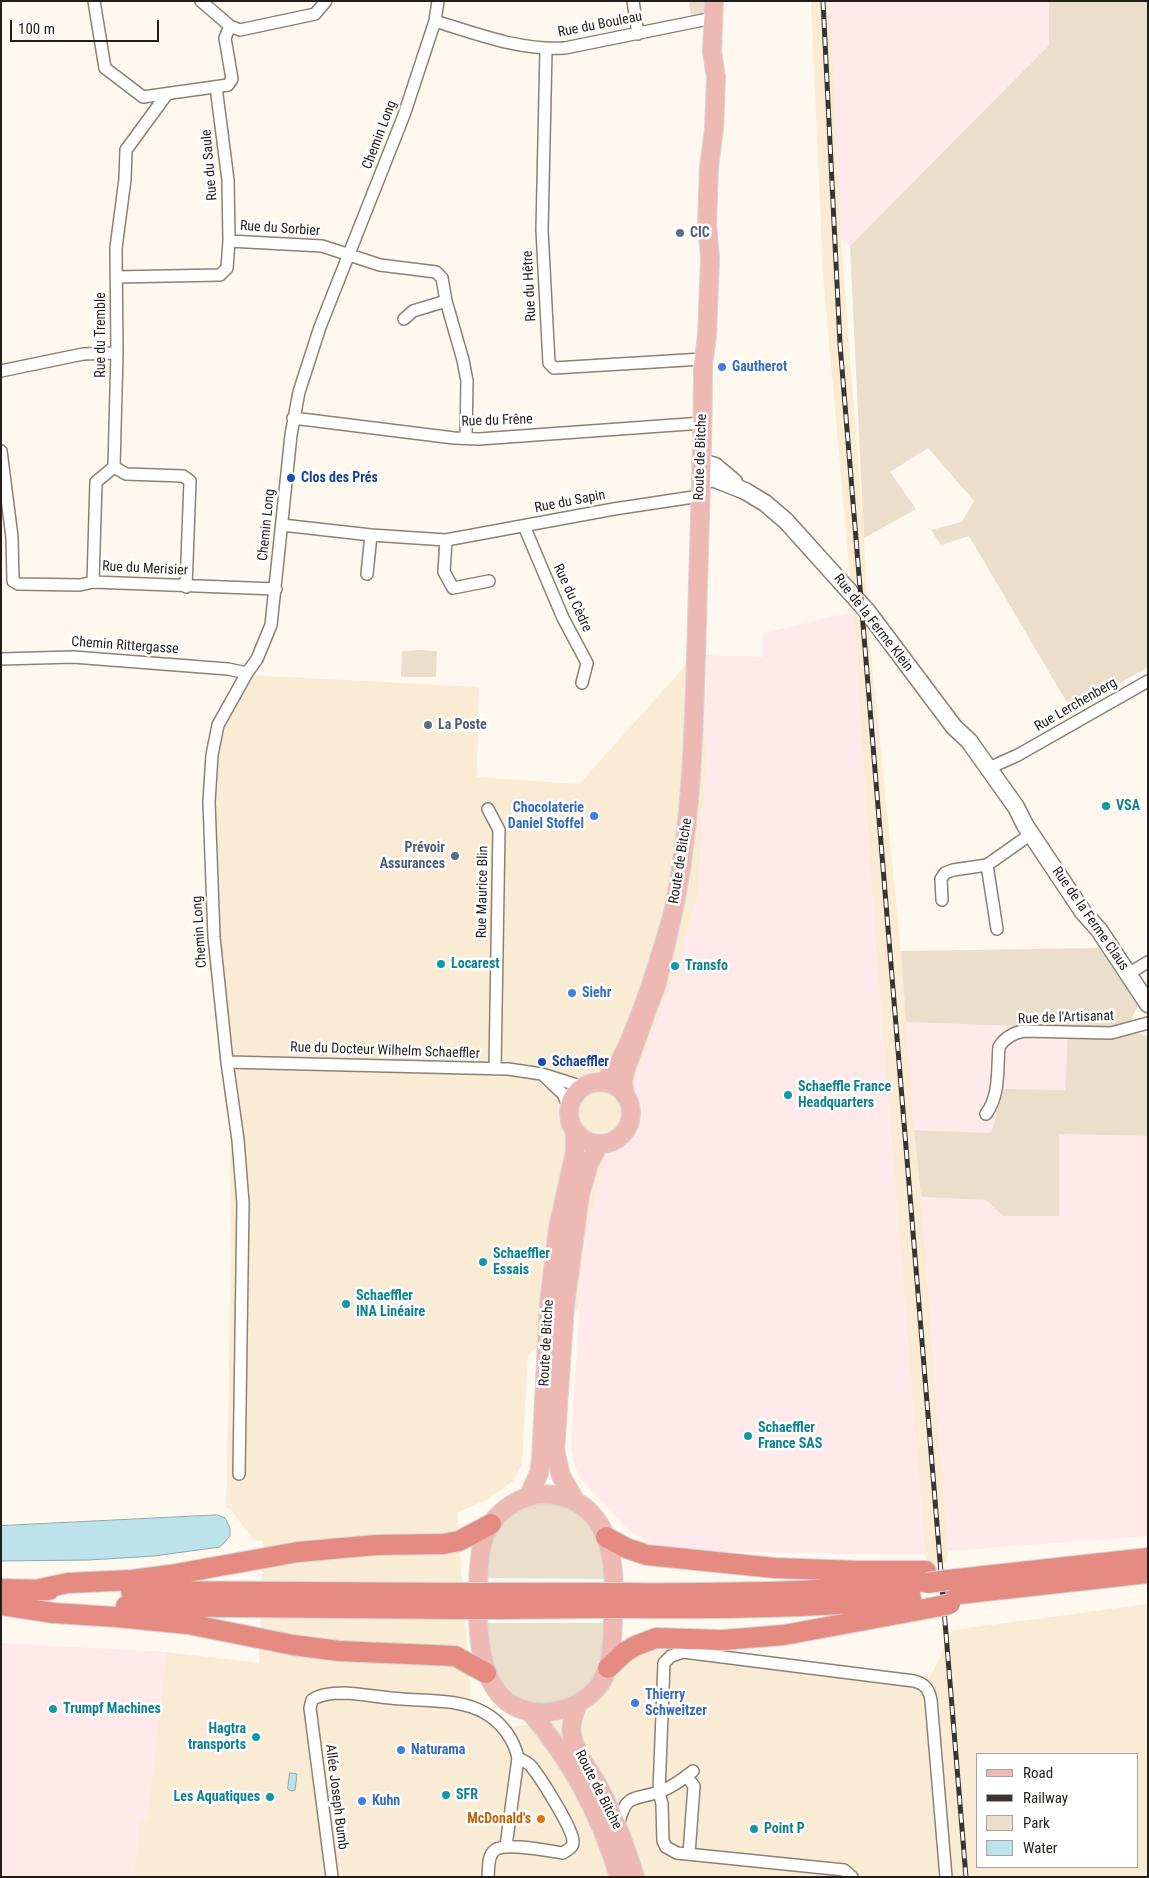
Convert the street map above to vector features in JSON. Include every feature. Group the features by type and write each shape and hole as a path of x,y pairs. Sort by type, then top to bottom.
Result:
{"highway":[{"path":"36,1590 68,1583 132,1580 170,1575 298,1552 376,1545 443,1544 459,1541 491,1524"},
{"path":"606,1537 626,1548 647,1555 775,1568 858,1571 928,1590"},
{"path":"1,1605 590,1601 809,1591 928,1590 1148,1558"},
{"path":"954,1587 1148,1573"},
{"path":"1,1589 455,1601"},
{"path":"608,1668 625,1652 656,1638 722,1640 784,1635 928,1590"},
{"path":"1,1605 54,1613 188,1624 293,1645 343,1651 455,1656 486,1673"}],"main road":[{"name":"Route de Bitche","path":"625,1095 624,1073 657,983 673,913 683,861 689,812 696,666 703,360 707,337 710,258 707,224 709,167 714,129 716,77 712,52 714,10"},
{"name":"Route de Bitche","path":"594,1084 610,1076 619,1062 650,987 673,913"},
{"path":"594,1084 615,1086 625,1095 631,1112 627,1128 618,1139 599,1144 585,1141 575,1132 569,1120 569,1107 574,1096 594,1084"},
{"name":"Route de Bitche","path":"529,1495 539,1473 551,1284 558,1228 575,1152 575,1132"},
{"name":"Route de Bitche","path":"575,1500 561,1476 555,1450 565,1305 580,1195 589,1163 599,1144"},
{"path":"556,1494 575,1500 589,1510 600,1523 613,1564 612,1647 608,1668 596,1689 579,1703 550,1712 530,1712 504,1698 486,1673 480,1648 478,1602 481,1550 491,1524 514,1502 529,1495 556,1494"},
{"name":"Route de Bitche","path":"579,1703 573,1715 572,1737 618,1826 635,1877"},
{"name":"Route de Bitche","path":"530,1712 559,1750 587,1796 604,1833 619,1877"}],"street":[{"path":"94,1 105,68 143,97 228,85 232,79 225,38 230,26"},
{"path":"201,1 230,26 240,30 316,14 326,1"},
{"name":"Chemin Long","path":"239,1474 243,1203 238,1140 227,1062 214,937 209,783 212,755 218,725 256,659 269,631 274,612 293,418 299,392 320,327 404,115 435,21 438,1"},
{"path":"634,1 638,34"},
{"name":"Rue du Bouleau","path":"435,21 518,45 546,50 638,34 714,10"},
{"name":"Rue du Hêtre","path":"546,50 542,230 549,363 554,368 703,360"},
{"name":"Rue du Saule","path":"216,87 228,180 229,241"},
{"name":"Rue du Tremble","path":"114,467 117,353 116,248 126,150 167,94"},
{"name":"Rue du Sorbier","path":"116,277 220,275 227,268 229,241 322,246 380,265 436,272 442,278 446,301"},
{"path":"404,320 413,311 446,301 467,381 466,438"},
{"path":"1,371 83,354 117,353"},
{"name":"Rue du Frêne","path":"293,418 466,438 702,423"},
{"name":"Rue du Merisier","path":"1,451 12,537 13,581 18,584 71,585 93,582 276,589"},
{"path":"93,582 96,482 114,467 126,474 183,476 190,481 186,587"},
{"name":"Rue de la Ferme Klein","path":"701,470 721,470 745,491 766,504 786,521 876,623 954,727 968,740 992,772"},
{"name":"Rue du Sapin","path":"282,524 370,535 446,540 614,509 700,496"},
{"name":"Rue du Cèdre","path":"524,526 563,618 587,663 582,682"},
{"path":"368,574 370,535"},
{"path":"446,540 444,572 453,588 489,581"},
{"name":"Chemin Rittergasse","path":"1,659 73,657 228,669 247,673"},
{"name":"Rue Lerchenberg","path":"992,772 1148,681"},
{"name":"Rue de la Ferme Claus","path":"992,772 1016,806 1031,834 1083,912 1099,930 1148,1004"},
{"name":"Rue Maurice Blin","path":"488,809 499,830 495,1069"},
{"path":"942,900 941,879 945,873 953,870 987,866 1031,834"},
{"path":"987,866 997,929"},
{"path":"1128,974 1148,962"},
{"name":"Rue de l'Artisanat","path":"986,1114 994,1101 996,1091 999,1047 1011,1035 1024,1032 1111,1033 1148,1022"},
{"name":"Rue du Docteur Wilhelm Schaeffler","path":"227,1062 495,1069 527,1071 572,1084 594,1084"},
{"path":"542,1074 563,1094 569,1107"},
{"path":"852,1877 844,1870 677,1853 666,1846 663,1841 662,1804 659,1792 664,1663 671,1656 682,1652 920,1682 928,1689 932,1700 946,1877"},
{"name":"Allée Joseph Bumb","path":"332,1877 311,1721 310,1708 312,1700 318,1696 344,1693 447,1702 470,1707 484,1712 506,1731 516,1746 518,1758"},
{"path":"488,1877 490,1858 494,1850 506,1846 563,1853 570,1849 573,1844 572,1834 552,1796 532,1768 518,1758 506,1846"},
{"path":"618,1826 621,1812 627,1802 637,1796 659,1792 689,1774 694,1786 689,1854"}],"shaded area":[{"path":"811,1 830,1 841,239 864,538 868,624 901,951 948,1551 946,1562 928,1564 925,1555 876,951 853,612 823,275"},
{"path":"830,1 1049,1 1049,45 850,246 841,239"},
{"path":"853,612 876,951 925,1555 681,1551 662,1549 629,1531 580,1478 574,1463 571,1447 583,1254 602,1168 674,976 679,976 680,953 699,890 706,742 704,740 706,655 762,657 763,633"},
{"path":"706,655 704,740 706,742 699,890 680,953 679,976 674,977 602,1168 583,1254 579,1308 528,1355 522,1464 513,1481 488,1499 457,1513 471,1698 510,1727 583,1718 632,1654 678,1648 930,1677 953,1630 1148,1604 1148,1877 134,1877 139,1820 147,1819 166,1652 259,1663 263,1541 254,1540 229,1508 226,1508 231,1274 230,1132 219,1059 205,856 203,783 204,764 209,743 250,675 479,687 477,777 579,784 694,656"},
{"path":"906,1022 1068,1028 1065,1090 1004,1089 991,1133 914,1130"},
{"path":"1059,1134 1148,1136 1148,1536 948,1551 921,1197 986,1200 1003,1216 1059,1216"},
{"path":"1,1643 166,1652 147,1819 139,1820 134,1877 1,1877"}],"green space":[{"path":"689,1 704,1 704,13 691,16"},
{"path":"1049,1 1148,1 1148,667 1072,711 969,536 941,545 931,530 962,522 974,501 928,448 890,472 916,509 864,538 850,246 1049,45"},
{"path":"402,651 437,651 436,677 401,677"},
{"path":"1099,948 1138,1006 1131,1019 1137,1033 1148,1036 1148,1136 1059,1134 1059,1216 1003,1216 986,1200 921,1197 914,1130 991,1133 1004,1089 1065,1090 1068,1028 906,1022 901,951"},
{"path":"534,1501 551,1501 577,1510 597,1532 607,1579 484,1578 489,1545 495,1530 509,1515"},
{"path":"485,1623 607,1623 605,1648 597,1677 584,1692 552,1707 520,1701 504,1689 492,1671"}],"water":[{"path":"218,1515 225,1518 230,1528 230,1536 220,1547 154,1556 89,1560 1,1561 1,1526"},
{"path":"290,1773 297,1774 295,1790 291,1791 288,1789"}],"railway":[{"path":"823,1 840,344 966,1877"}],"place":[{"name":"CIC","path":"680,233"},
{"name":"Gautherot","path":"722,367"},
{"name":"Clos des Prés","path":"291,478"},
{"name":"La Poste","path":"428,725"},
{"name":"VSA","path":"1106,806"},
{"name":"Chocolaterie Daniel Stoffel","path":"594,816"},
{"name":"Prévoir Assurances","path":"455,856"},
{"name":"Locarest","path":"441,964"},
{"name":"Transfo","path":"675,966"},
{"name":"Siehr","path":"572,993"},
{"name":"Schaeffler","path":"542,1062"},
{"name":"Schaeffle France Headquarters","path":"788,1095"},
{"name":"Schaeffler Essais","path":"483,1262"},
{"name":"Schaeffler INA Linéaire","path":"346,1304"},
{"name":"Schaeffler France SAS","path":"748,1436"},
{"name":"Thierry Schweitzer","path":"635,1703"},
{"name":"Trumpf Machines","path":"53,1709"},
{"name":"Hagtra transports","path":"256,1737"},
{"name":"Naturama","path":"401,1750"},
{"name":"SFR","path":"446,1795"},
{"name":"Les Aquatiques","path":"270,1797"},
{"name":"Kuhn","path":"362,1801"},
{"name":"McDonald's","path":"541,1819"},
{"name":"Point P","path":"754,1829"}]}
